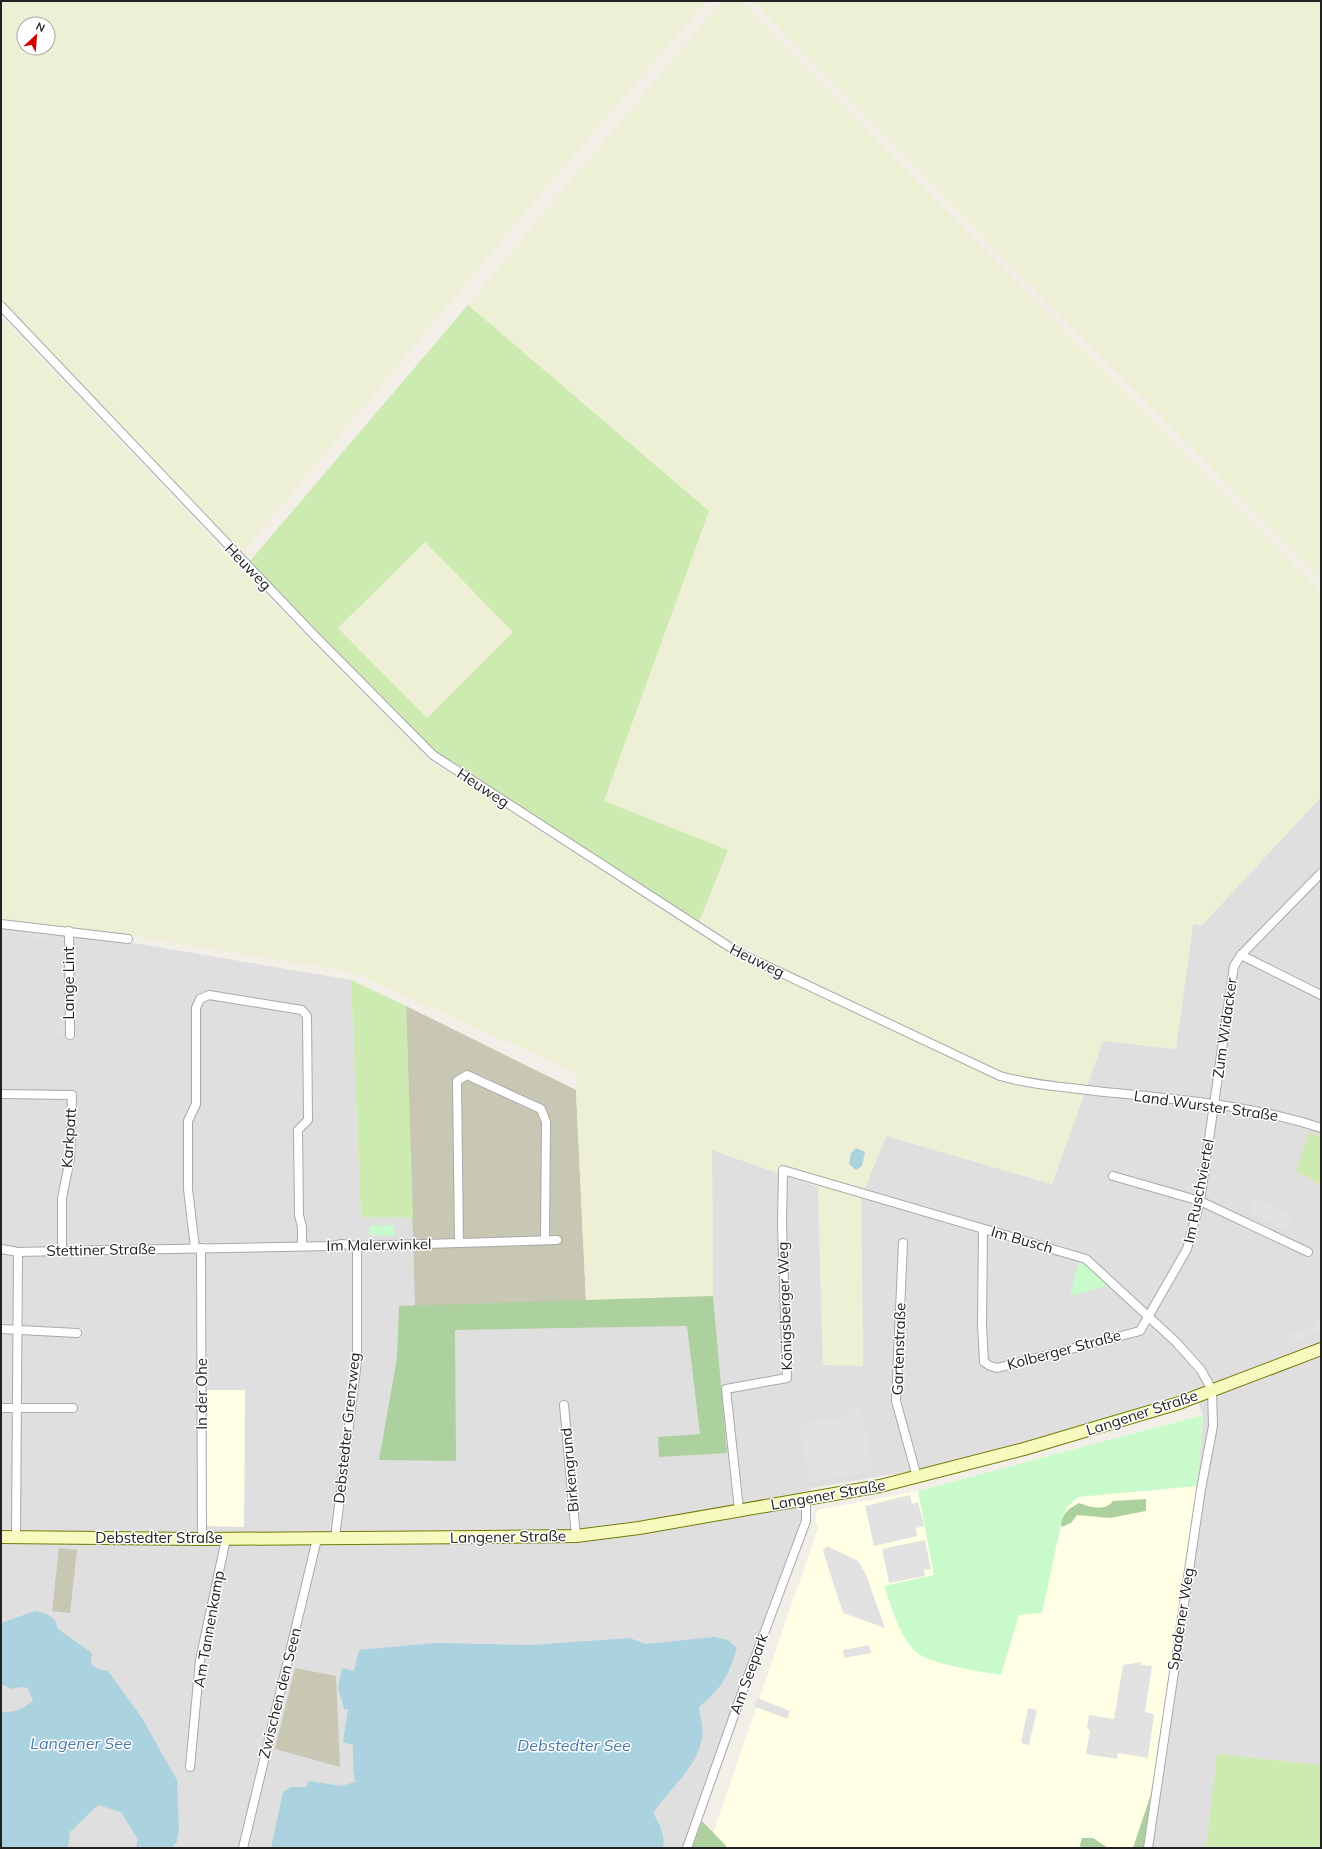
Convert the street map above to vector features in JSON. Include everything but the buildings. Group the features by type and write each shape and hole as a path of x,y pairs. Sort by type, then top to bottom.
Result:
{"main road":[{"name":"Langener Straße","path":"317,1538 576,1536 646,1527 739,1510 806,1500 880,1486 1066,1438 1167,1407 1321,1349"},
{"name":"Debstedter Straße","path":"1,1537 202,1539 317,1538"}],"street":[{"name":"Heuweg","path":"1,306 314,635 425,749 437,759 739,953 1000,1076 1043,1086 1089,1090"},
{"path":"1321,873 1241,955 1321,995"},
{"path":"1,924 128,939"},
{"name":"Lange Lint","path":"69,931 70,1035"},
{"name":"Zum Widacker","path":"1215,1104 1234,966 1241,955"},
{"name":"In der Ohe","path":"202,1539 198,1248 188,1189 188,1121 196,1104 196,1008 200,999 209,995 302,1010 307,1016 308,1120 298,1130 299,1215 302,1228 302,1245"},
{"path":"459,1243 457,1081 467,1075 541,1109 546,1122 545,1240"},
{"name":"Land Wurster Straße","path":"1089,1090 1215,1104 1294,1119 1321,1128"},
{"name":"Karkpatt","path":"1,1094 72,1095 70,1159 62,1198 62,1251"},
{"name":"Im Ruschviertel","path":"1148,1315 1187,1249 1200,1200 1215,1104"},
{"name":"Im Busch","path":"782,1170 1086,1259 1148,1315 1201,1370 1212,1390"},
{"name":"Königsberger Weg","path":"739,1510 726,1389 787,1378 782,1170"},
{"path":"1113,1176 1200,1200 1308,1252"},
{"name":"Kolberger Straße","path":"984,1229 982,1325 984,1362 990,1366 997,1368 1140,1330 1148,1315"},
{"name":"Im Malerwinkel","path":"198,1248 302,1245 332,1246 342,1244 357,1246 557,1240"},
{"name":"Gartenstraße","path":"903,1243 896,1401 917,1477"},
{"name":"Debstedter Grenzweg","path":"334,1538 357,1361 357,1246"},
{"name":"Stettiner Straße","path":"1,1249 18,1252 198,1248"},
{"path":"16,1537 18,1252"},
{"path":"1,1329 77,1333"},
{"name":"Spadener Weg","path":"1148,1848 1200,1497 1213,1426 1212,1390"},
{"name":"Birkengrund","path":"564,1405 576,1536"},
{"path":"1,1408 73,1408"},
{"name":"Am Seepark","path":"687,1848 743,1690 806,1522 806,1500"},
{"name":"Zwischen den Seen","path":"242,1848 317,1538"},
{"name":"Am Tannenkamp","path":"190,1767 200,1660 226,1539"}],"shaded area":[{"path":"1,1 707,1 547,186 242,553 1,300"},
{"path":"722,1 741,1 1321,592 1321,797 1202,925 1193,924 1176,1049 1103,1041 1052,1184 886,1136 861,1198 863,1366 823,1365 818,1187 712,1150 713,1296 586,1301 575,1072 351,972 126,935 1,921 1,317 237,566 430,761 714,943 759,967 764,957 718,935 699,922 728,850 604,801 709,511 468,305"},
{"path":"752,1 1321,1 1321,580 1048,303"},
{"path":"425,542 513,632 427,718 338,628"},
{"path":"1321,797 1321,1765 1218,1754 1206,1848 1144,1848 1197,1486 1203,1415 1194,1390 1066,1430 978,1455 917,1470 811,1488 807,1525 692,1848 1,1848 1,928 122,941 351,980 361,1216 413,1218 415,1307 713,1296 712,1150 818,1187 823,1365 863,1365 861,1198 886,1136 1052,1184 1103,1041 1176,1048 1193,924 1202,925"},
{"path":"33,932 51,934 51,939 32,938"},
{"path":"406,1006 576,1090 586,1301 415,1307"},
{"path":"63,1022 68,1027 58,1037 53,1032"},
{"path":"1256,1199 1292,1216 1285,1230 1249,1212"},
{"path":"1321,1316 1321,1331 1289,1344 1286,1336 1316,1325 1314,1319"},
{"path":"207,1390 245,1390 244,1527 206,1526"},
{"path":"861,1405 873,1470 810,1482 799,1424 848,1416 847,1408"},
{"path":"1203,1415 1197,1486 1151,1794 1133,1848 1108,1848 1093,1838 1080,1845 1081,1848 728,1848 713,1833 818,1528 815,1519 818,1510 918,1491"},
{"path":"910,1495 912,1504 918,1502 924,1526 916,1528 917,1536 874,1546 865,1506"},
{"path":"925,1540 931,1569 924,1570 925,1576 889,1583 882,1549"},
{"path":"827,1546 858,1561 866,1575 885,1628 843,1613 823,1551"},
{"path":"59,1548 77,1550 70,1613 52,1611"},
{"path":"869,1645 871,1653 844,1658 843,1650"},
{"path":"1141,1662 1141,1665 1152,1666 1145,1712 1154,1714 1148,1758 1118,1753 1117,1759 1086,1754 1090,1730 1087,1729 1089,1715 1114,1719 1123,1665"},
{"path":"295,1668 336,1676 340,1767 275,1749"},
{"path":"758,1698 790,1711 787,1719 754,1706"},
{"path":"1028,1708 1037,1710 1029,1745 1021,1743"}],"green space":[{"path":"468,305 709,511 604,801 728,850 699,922 441,758 426,746 250,561","holes":["425,542 513,632 427,718 338,628"]},
{"path":"351,980 406,1006 413,1218 361,1217"},
{"path":"1309,1133 1321,1137 1321,1185 1296,1171"},
{"path":"394,1225 395,1236 370,1235 369,1226"},
{"path":"1079,1260 1088,1264 1109,1285 1070,1296"},
{"path":"713,1296 727,1453 659,1457 658,1437 700,1434 687,1326 455,1330 456,1461 379,1460 397,1358 399,1306"},
{"path":"1203,1415 1197,1486 1078,1497 1067,1507 1062,1520 1042,1613 1019,1615 1001,1675 955,1667 931,1660 914,1650 909,1644 896,1620 884,1586 934,1575 918,1491"},
{"path":"1146,1499 1146,1511 1110,1518 1077,1515 1071,1523 1062,1527 1059,1521 1069,1509 1079,1503 1101,1508 1106,1507 1113,1501"},
{"path":"1217,1754 1321,1765 1321,1848 1206,1848"},
{"path":"1151,1794 1144,1848 1133,1848"},
{"path":"702,1821 728,1848 692,1848"},
{"path":"1082,1838 1093,1838 1108,1848 1081,1848 1080,1845"}],"water":[{"path":"856,1148 865,1152 862,1166 856,1170 849,1164 851,1153"},
{"name":"Langener See","path":"35,1611 47,1614 55,1620 58,1629 92,1653 91,1664 98,1669 108,1671 142,1718 177,1780 179,1830 177,1841 172,1848 143,1848 140,1845 139,1848 136,1848 138,1840 121,1812 98,1805 70,1832 68,1848 1,1848 1,1712 18,1710 33,1701 28,1688 21,1687 11,1689 1,1684 1,1623"},
{"name":"Debstedter See","path":"714,1637 728,1640 737,1648 727,1674 719,1688 699,1707 702,1738 699,1749 689,1769 653,1813 663,1834 663,1848 271,1848 283,1792 291,1787 306,1787 309,1781 341,1786 355,1782 353,1745 343,1742 348,1709 344,1709 338,1688 342,1668 354,1671 359,1650 434,1643 530,1645 630,1638 645,1644"}]}
